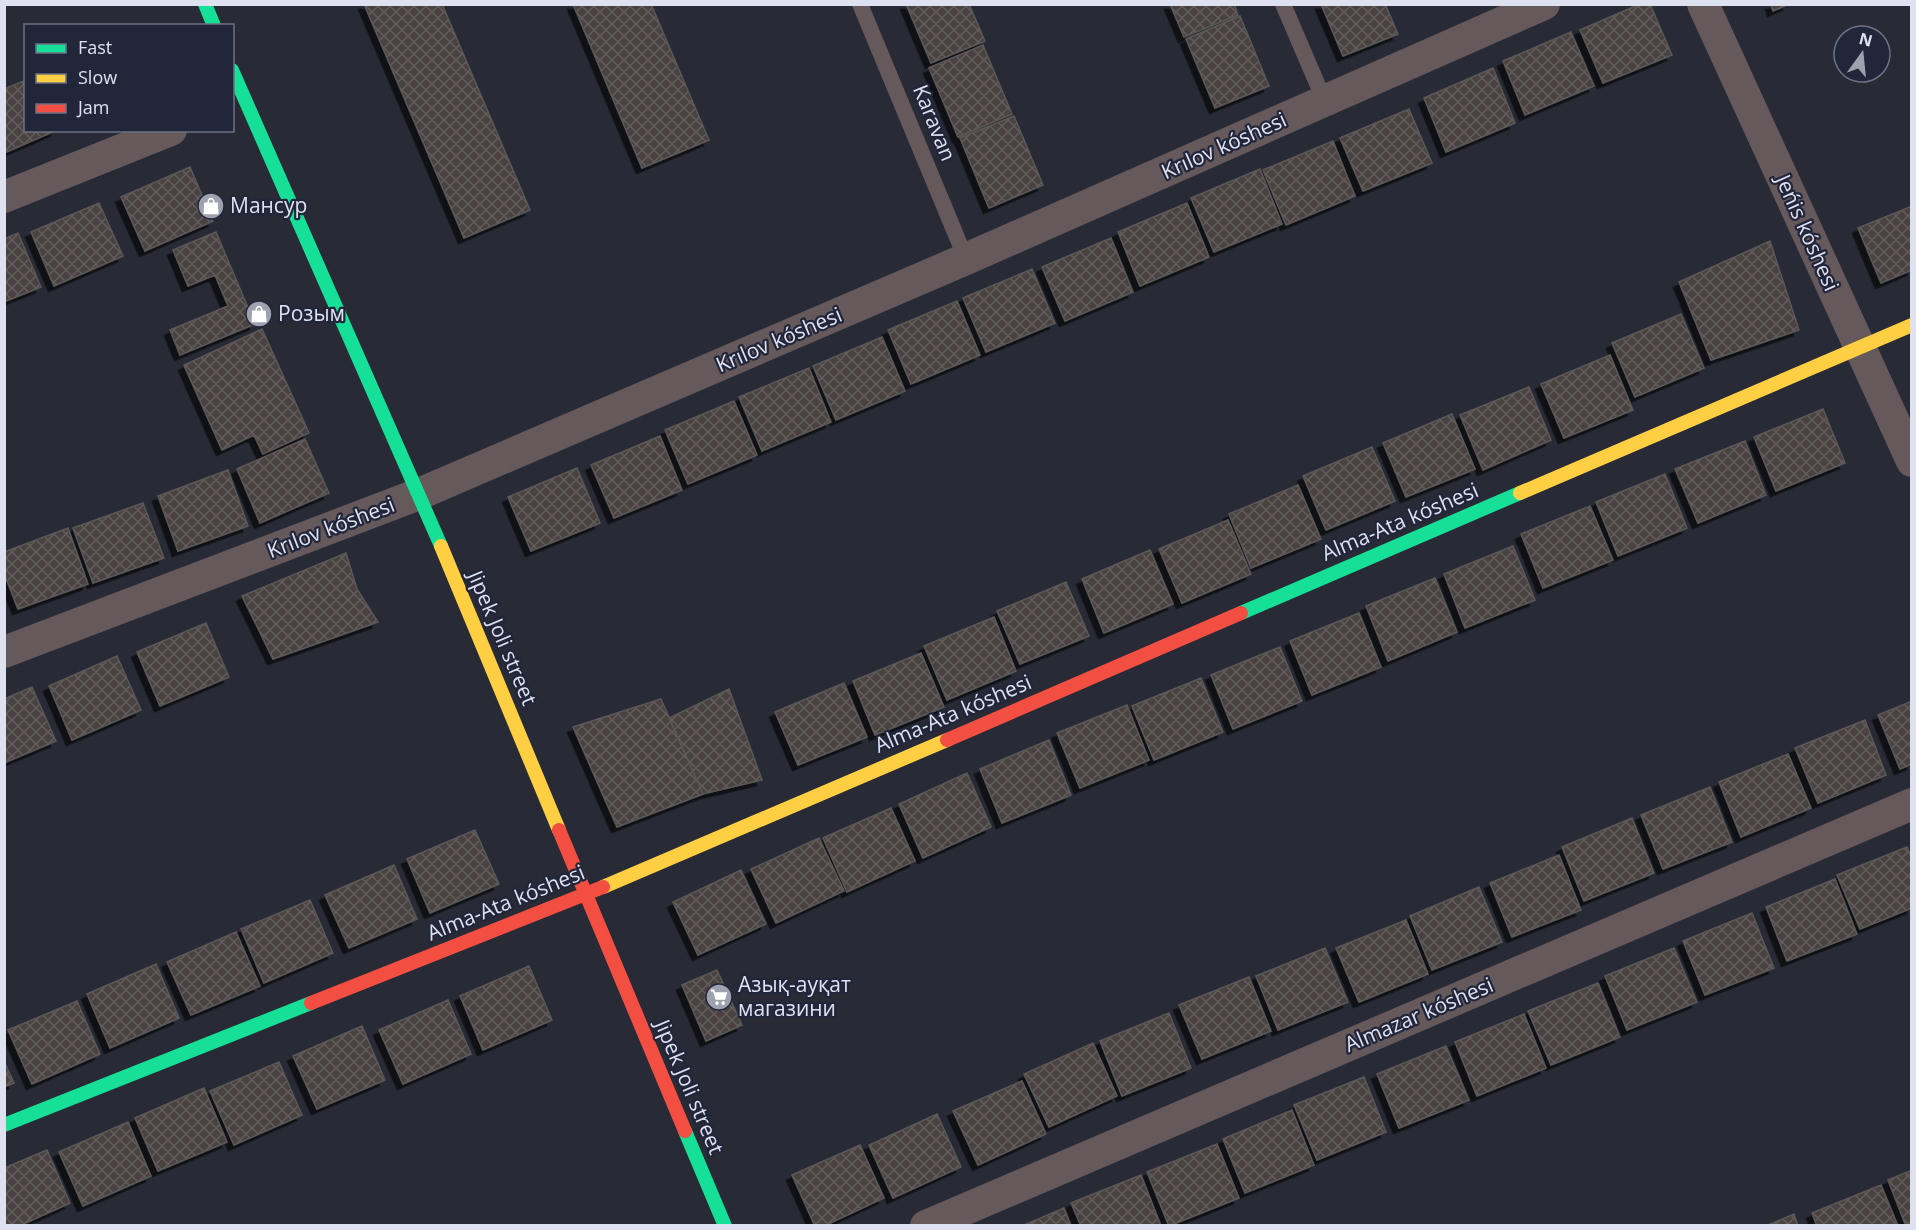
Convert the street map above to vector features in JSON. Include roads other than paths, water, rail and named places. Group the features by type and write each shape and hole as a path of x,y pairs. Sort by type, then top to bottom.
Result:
{"street":[{"path":"205,4 213,24"},
{"name":"Krılov kóshesi","path":"4,652 419,494 966,259 1544,4"},
{"name":"Jeńis kóshesi","path":"1703,4 1911,462"},
{"name":"Jipek Joli street","path":"234,79 239,103 419,494 725,1226"},
{"path":"4,197 166,132"},
{"name":"Alma-Ata kóshesi","path":"4,1125 585,895 1911,325"},
{"name":"Almazar kóshesi","path":"926,1226 1911,804"}],"lane":[{"name":"Karavan","path":"860,4 966,259"},
{"path":"1283,4 1325,102"}],"place":[{"name":"Мансур","path":"211,206"},
{"name":"Розым","path":"259,314"},
{"name":"Азық-ауқат магазини","path":"719,997"}]}
